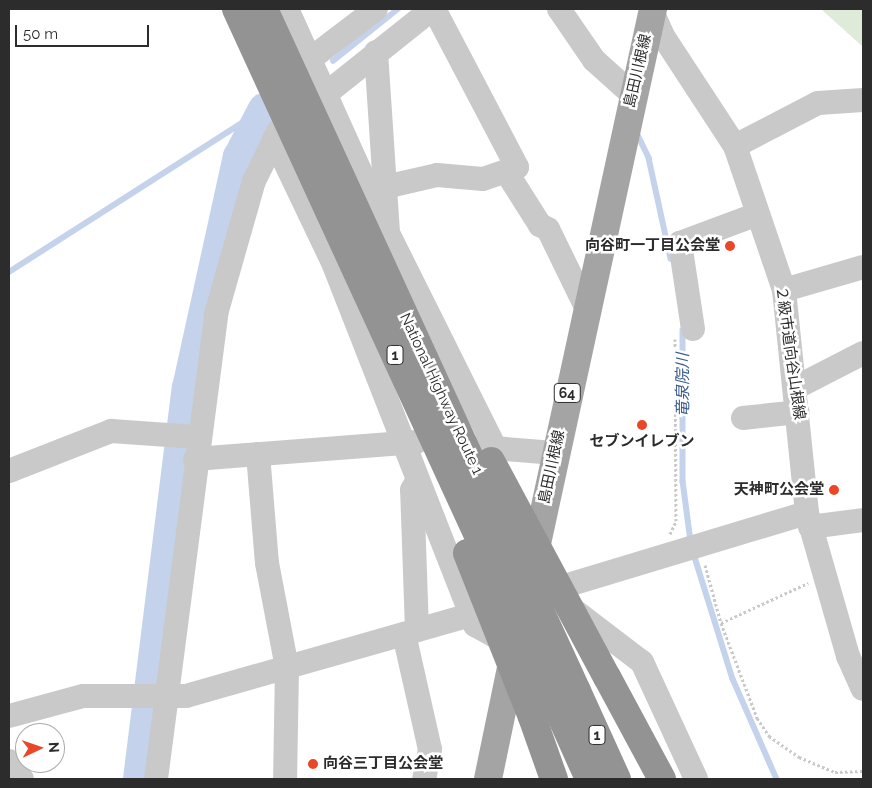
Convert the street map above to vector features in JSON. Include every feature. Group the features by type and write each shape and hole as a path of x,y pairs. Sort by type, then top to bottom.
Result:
{"highway":[{"name":"National Highway Route 1","path":"236,9 387,338 565,696 617,779"},
{"name":"National Highway Route 1","path":"264,9 422,352 565,696 589,779"},
{"path":"387,338 532,716 554,779"},
{"path":"422,352 465,412 662,779"}],"main road":[{"name":"島田川根線","path":"488,779 515,647 539,584 555,453 652,9"}],"street":[{"path":"309,60 376,9"},
{"path":"156,779 167,697 189,443 233,241 274,139 323,94 433,9 517,167 507,173 483,179 437,175 385,187"},
{"path":"559,9 594,60 633,95"},
{"name":"２級市道向谷山根線","path":"652,9 663,36 736,146 784,290 809,520 824,575 863,688"},
{"path":"291,13 323,94 388,233 496,448"},
{"path":"376,52 388,233"},
{"path":"736,146 818,103 863,100"},
{"path":"274,139 334,265 475,625 515,647"},
{"path":"507,173 540,225 548,229 586,305"},
{"path":"693,329 680,243 758,214"},
{"path":"784,290 863,267"},
{"path":"795,388 863,353"},
{"path":"743,418 798,412"},
{"path":"9,471 111,431 258,454 403,441 555,453"},
{"path":"258,454 267,563 287,668 285,779"},
{"path":"418,480 412,490 410,632 430,749 424,779"},
{"path":"539,584 665,556 809,520 863,520"},
{"path":"539,584 642,662 696,779"},
{"path":"9,716 83,696 186,696 471,615"},
{"path":"9,761 22,779"}],"path":[{"path":"665,556 676,521 675,334 693,329"},
{"path":"700,546 721,623 757,718 769,736 799,757 835,772 863,771"},
{"path":"721,623 824,575"}],"green space":[{"path":"821,9 863,9 863,47"}],"waterway":[{"path":"333,61 398,9"},
{"path":"9,272 264,109"},
{"path":"139,779 188,388 239,157 264,109"},
{"name":"竜泉院川","path":"636,131 649,158 671,259"},
{"name":"竜泉院川","path":"683,330 683,481 691,542"},
{"name":"竜泉院川","path":"694,554 733,679 777,779"}],"place":[{"name":"向谷町一丁目公会堂","path":"730,246"},
{"name":"セブンイレブン","path":"642,425"},
{"name":"天神町公会堂","path":"834,490"},
{"name":"向谷三丁目公会堂","path":"313,764"}]}
